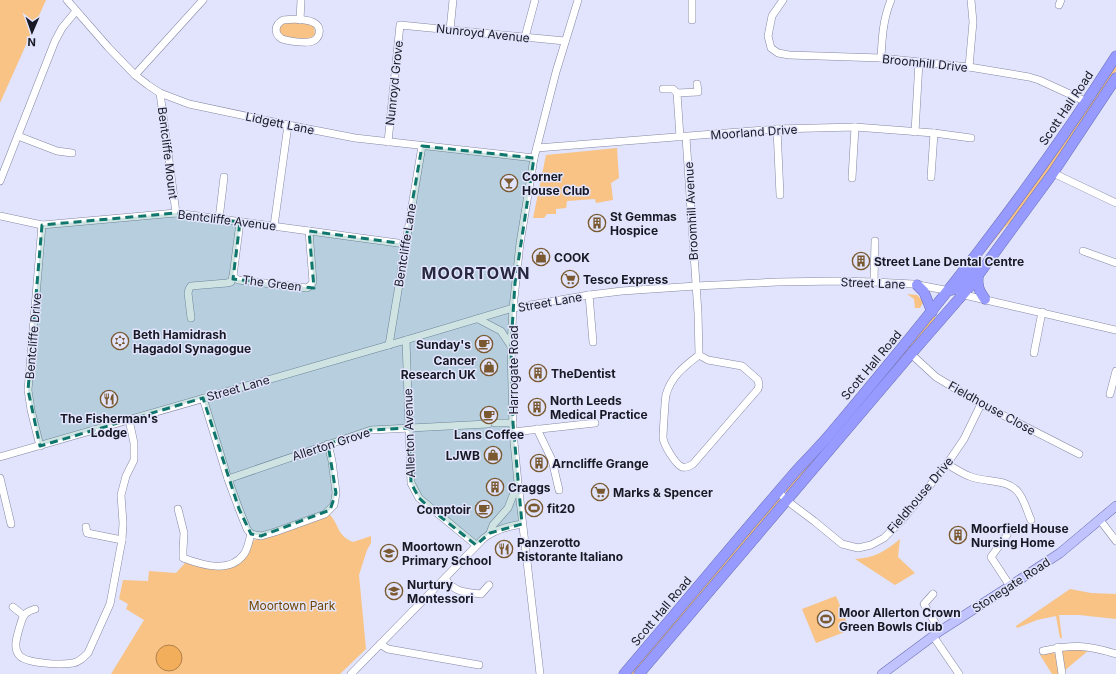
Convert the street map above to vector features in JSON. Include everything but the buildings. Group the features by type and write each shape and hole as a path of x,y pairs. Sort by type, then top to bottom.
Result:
{"highway":[{"name":"Scott Hall Road","path":"624,674 830,434 932,312 1039,170 1087,102 1116,56"},
{"name":"Scott Hall Road","path":"639,674 978,276 1053,173 1116,78"},
{"path":"948,291 956,290 961,286 989,252 1012,230"},
{"path":"978,276 980,293 985,299"},
{"path":"917,285 924,292 932,312"}],"main road":[{"name":"Stonegate Road","path":"882,674 937,633 1060,553 1116,506"}],"street":[{"name":"Lidgett Lane","path":"66,0 108,47 136,75 160,93 189,104 355,138 534,158"},
{"path":"136,75 203,0"},
{"path":"300,20 301,0"},
{"path":"450,30 453,0"},
{"path":"525,37 535,0"},
{"name":"Harrogate Road","path":"540,674 522,524 513,432 511,346 513,308 520,243 534,158 565,41 578,0"},
{"path":"692,0 692,20"},
{"name":"Broomhill Drive","path":"782,0 772,16 768,36 771,48 778,53 789,55 881,58 969,68 1039,80 1087,102"},
{"path":"881,58 882,33 885,15 891,0"},
{"path":"969,68 973,22 971,0"},
{"path":"0,181 55,41 62,28 76,11"},
{"path":"287,20 300,20 312,22 317,26 319,32 315,40 308,42 285,40 279,37 276,31 280,22 287,20"},
{"name":"Nunroyd Avenue","path":"400,25 565,41"},
{"name":"Nunroyd Grove","path":"388,142 400,25"},
{"path":"915,132 919,62"},
{"path":"663,89 673,89 677,93 698,92 697,84"},
{"name":"Bentcliffe Mount","path":"160,93 176,213"},
{"name":"Broomhill Avenue","path":"677,93 683,137 696,286 699,355"},
{"path":"274,226 288,125"},
{"path":"852,178 855,128"},
{"name":"Moorland Drive","path":"537,148 777,129 855,128 934,133 971,138"},
{"path":"777,129 780,194"},
{"path":"931,177 934,133"},
{"path":"18,136 57,151 72,154"},
{"name":"Bentcliffe Lane","path":"389,344 422,146"},
{"path":"1053,173 1116,203"},
{"path":"219,219 224,177"},
{"name":"Bentcliffe Avenue","path":"0,216 42,225 176,213 405,244"},
{"name":"The Green","path":"240,222 233,276 238,280 307,288 311,286 313,282 309,231"},
{"name":"Bentcliffe Drive","path":"40,446 31,410 28,390 42,225"},
{"path":"874,282 875,241"},
{"path":"1083,251 1116,263"},
{"path":"191,318 188,293 191,286 227,283 231,282 233,276"},
{"name":"Street Lane","path":"0,457 513,308 622,291 785,282 874,282 917,285 963,294 1116,330"},
{"path":"589,295 593,342"},
{"path":"1034,353 1042,312"},
{"path":"478,319 501,331 511,346"},
{"name":"Allerton Avenue","path":"406,340 411,483 419,498 476,545"},
{"name":"Fieldhouse Close","path":"911,354 936,377 981,404 1079,454"},
{"path":"699,355 708,360 742,366 758,380 760,385 693,464 689,467 682,467 670,453 663,438 666,395 677,373 699,355"},
{"path":"1110,394 1116,371"},
{"path":"203,398 228,479 247,529 251,534 265,535 326,514 330,510 336,500 336,493 332,461 328,444"},
{"name":"Fieldhouse Drive","path":"779,492 786,500 842,544 858,548 871,545 884,538 903,519 947,464 964,439 981,404"},
{"path":"35,609 23,615 16,640 18,654 23,659 34,662 60,664 84,661 110,604 122,540 123,523 121,495 126,476 134,460 134,443 129,420"},
{"name":"Allerton Grove","path":"228,479 371,430 513,423"},
{"path":"513,432 595,423"},
{"path":"537,429 552,460 559,490"},
{"path":"947,464 969,476 982,480 1002,482 1010,486 1018,492 1031,520"},
{"path":"0,478 11,524"},
{"path":"490,533 494,525 508,508 518,483"},
{"path":"178,509 184,533 183,558 221,567 234,564 245,554 251,534"},
{"path":"1100,520 1116,541"},
{"path":"351,674 445,579 476,545 490,533 508,526 522,524"},
{"path":"86,527 87,533 122,540"},
{"path":"1007,535 991,557 1010,586"},
{"path":"445,579 452,587 462,592 481,594 489,585"},
{"path":"934,594 924,604 958,674"},
{"path":"13,607 23,615"},
{"path":"380,644 388,649 479,665"},
{"path":"1043,650 1071,646 1096,648 1116,654"},
{"path":"1058,648 1062,674"}],"highlighted area":[{"path":"422,146 534,158 515,283 511,346 513,423 522,524 490,533 476,545 432,510 419,498 411,483 409,428 371,430 328,444 336,493 330,510 261,536 251,534 239,509 203,398 40,446 28,390 42,225 176,213 240,222 233,279 314,288 309,231 405,244"}],"green space":[{"path":"0,0 46,0 0,103"},
{"path":"286,22 310,24 314,27 315,34 308,39 294,39 281,35 279,28 280,25"},
{"path":"1116,64 1116,71 1066,147 1014,219 1004,228 967,274 1063,145"},
{"path":"617,148 619,178 611,183 613,200 596,203 595,199 567,201 566,208 556,209 556,214 547,214 544,218 533,218 546,155"},
{"path":"907,294 917,295 923,301 920,308 915,308 914,299"},
{"path":"933,315 936,318 788,492 785,491 785,489"},
{"path":"778,499 780,502 634,674 629,674"},
{"name":"Moortown Park","path":"329,514 341,533 353,542 371,536 371,543 367,550 359,575 366,649 340,674 111,674 144,620 126,609 128,604 119,599 123,580 148,581 149,571 176,573 185,563 198,562 234,564 248,543 263,536"},
{"path":"900,539 898,557 915,573 895,585 855,559 868,557 879,553"},
{"path":"1070,589 1091,593 1116,594 1116,619 1079,615 1059,615 1062,638 1060,638 1056,616 1037,620 1017,628 1016,626"},
{"name":"Moor Allerton Crown Green Bowls Club","path":"836,596 850,630 816,643 802,609"},
{"path":"1064,649 1089,650 1064,671 1061,652"},
{"path":"1053,652 1056,655 1059,674 1052,674 1040,655"}],"shaded area":[{"path":"169,645 178,649 182,658 178,667 169,671 160,667 156,658 160,649"}],"place":[{"name":"Corner House Club","path":"509,183"},
{"name":"St Gemmas Hospice","path":"597,223"},
{"name":"COOK","path":"541,257"},
{"name":"Street Lane Dental Centre","path":"861,261"},
{"name":"Tesco Express","path":"570,279"},
{"name":"Beth Hamidrash Hagadol Synagogue","path":"120,341"},
{"name":"Sunday's","path":"484,344"},
{"name":"Cancer Research UK","path":"489,367"},
{"name":"TheDentist","path":"538,373"},
{"name":"The Fisherman's Lodge","path":"109,399"},
{"name":"North Leeds Medical Practice","path":"537,407"},
{"name":"Lans Coffee","path":"489,415"},
{"name":"LJWB","path":"493,455"},
{"name":"Arncliffe Grange","path":"539,463"},
{"name":"Craggs","path":"495,487"},
{"name":"Marks & Spencer","path":"600,492"},
{"name":"fit20","path":"534,508"},
{"name":"Comptoir","path":"484,509"},
{"name":"Moorfield House Nursing Home","path":"958,535"},
{"name":"Panzerotto Ristorante Italiano","path":"504,549"},
{"name":"Moortown Primary School","path":"389,553"},
{"name":"Nurtury Montessori","path":"394,591"},
{"name":"Moor Allerton Crown Green Bowls Club","path":"826,619"}],"district":[{"name":"MOORTOWN","path":"476,273"}]}
